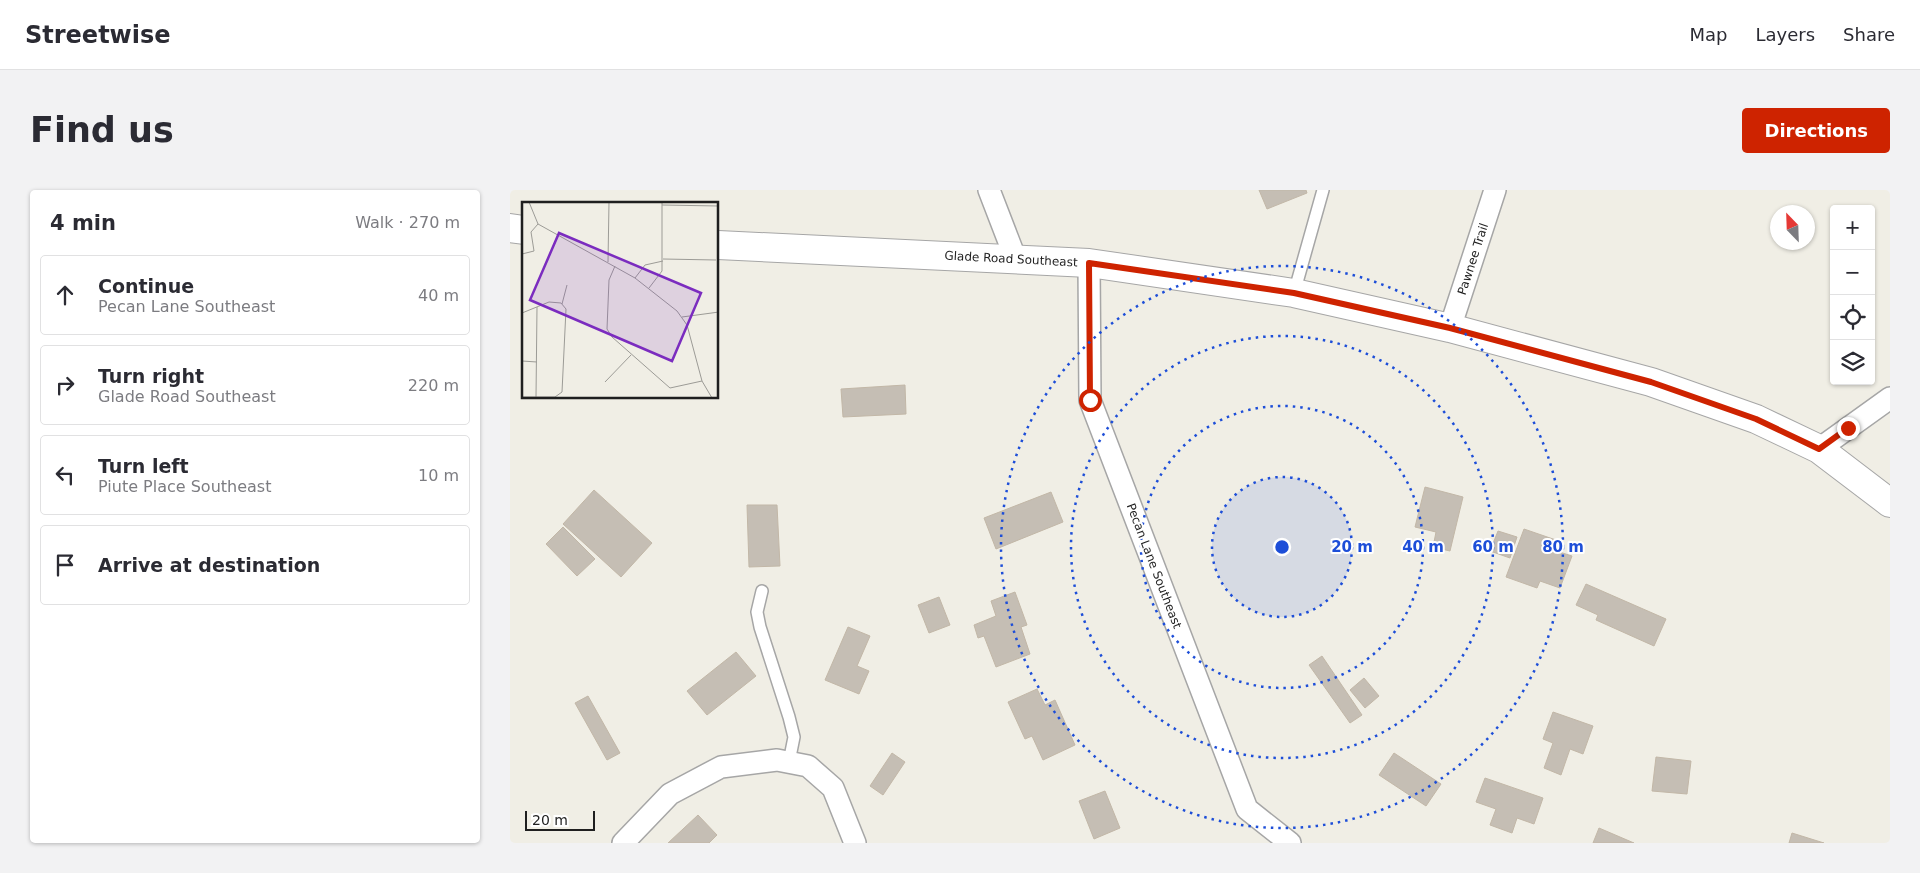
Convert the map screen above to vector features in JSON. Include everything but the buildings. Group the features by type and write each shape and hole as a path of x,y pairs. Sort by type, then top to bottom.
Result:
{"street":[{"path":"989,190 1016,260"},
{"name":"Pawnee Trail","path":"1450,328 1495,190"},
{"name":"Glade Road Southeast","path":"719,244 1089,263 1294,293 1450,328 1651,382 1756,419 1819,449 1890,503"},
{"name":"Pecan Lane Southeast","path":"1089,263 1090,400 1247,808 1290,843"},
{"path":"1819,449 1890,398"},
{"path":"623,843 670,794 721,767 777,760 808,766 834,788 855,843"}],"lane":[{"path":"1294,293 1323,190"},
{"path":"762,591 757,612 760,627 794,737 789,762"}],"route":[{"path":"1090,400 1089,263 1294,293 1450,328 1651,382 1756,419 1819,449 1848,428"}]}
